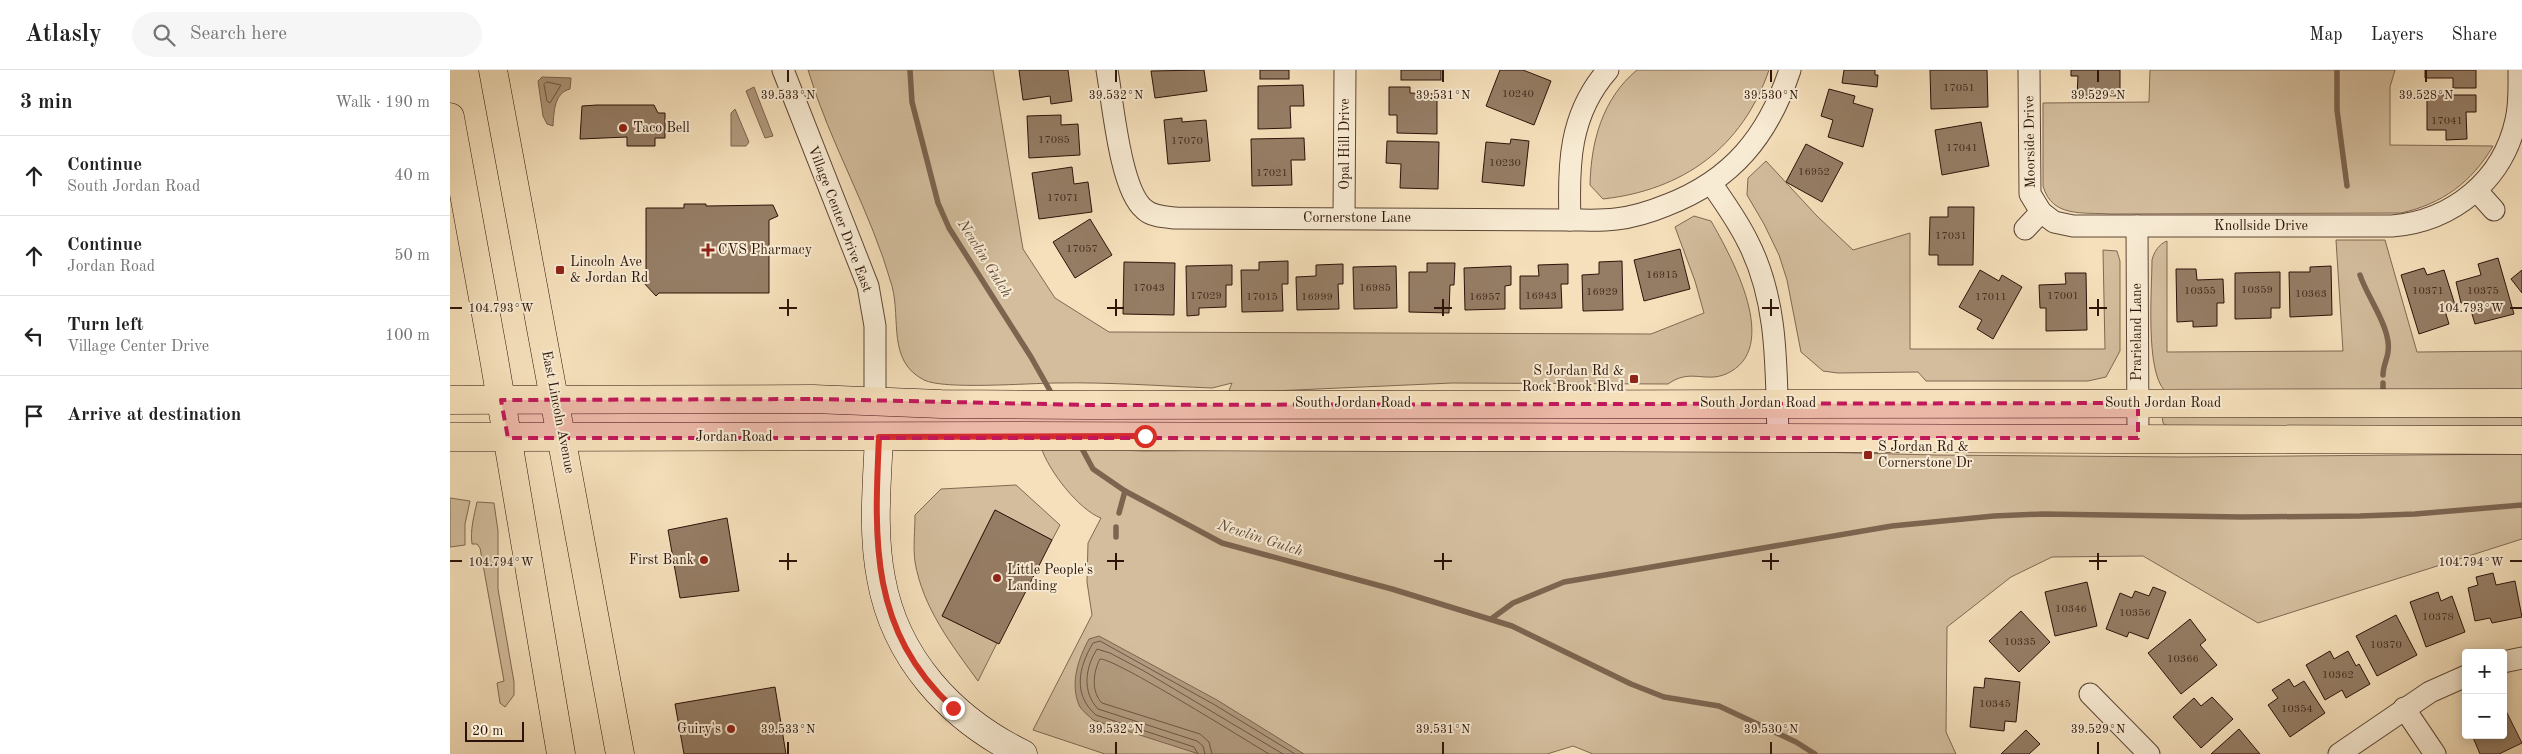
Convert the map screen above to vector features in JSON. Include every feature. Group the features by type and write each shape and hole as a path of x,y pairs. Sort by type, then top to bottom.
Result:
{"main road":[{"name":"East Lincoln Avenue","path":"493,70 527,260 564,438 620,754"},
{"path":"450,117 508,438 561,754"},
{"path":"450,400 786,399 941,404"},
{"name":"South Jordan Road","path":"941,404 2522,403"},
{"path":"879,437 903,424 917,420 941,404"},
{"name":"Jordan Road","path":"450,437 1145,436 1778,438"},
{"path":"1778,438 2522,440"}],"street":[{"name":"Village Center Drive East","path":"783,70 868,286 875,326 876,402"},
{"name":"Cornerstone Lane","path":"1107,70 1127,183 1132,196 1145,210 1155,215 1176,218 1570,220 1615,219 1639,215 1682,199 1711,183 1738,161 1758,138 1776,106 1790,70"},
{"name":"Opal Hill Drive","path":"1344,218 1345,70"},
{"path":"1570,220 1570,160 1576,128 1584,105 1608,70"},
{"name":"Moorside Drive","path":"2029,70 2029,183 2034,203 2041,212"},
{"name":"Knollside Drive","path":"2041,212 2046,218 2064,225 2405,225 2444,213 2476,191 2492,174 2509,144 2518,110 2519,70"},
{"path":"1711,183 1748,242 1767,294 1774,336 1778,438"},
{"path":"2476,191 2494,210"},
{"path":"2025,229 2041,212"},
{"name":"Prarieland Lane","path":"2137,226 2138,438"},
{"path":"879,437 876,510 880,570 885,599 903,643 930,684 953,708 984,732 1023,754"},
{"path":"2507,661 2522,658"},
{"path":"2339,754 2404,708 2430,692 2462,678"},
{"path":"2090,694 2149,754"},
{"path":"2404,708 2435,754"}],"highlighted area":[{"path":"813,399 1089,405 2138,403 2138,438 508,438 501,400"}],"shaded area":[{"path":"808,70 993,70 1023,249 1055,298 1109,332 1651,334 1704,313 1695,281 1675,227 1694,216 1711,221 1740,278 1752,324 1751,344 1743,362 1726,374 1711,377 1683,377 1668,384 1452,383 1228,393 1232,383 1212,388 1076,383 949,385 934,383 924,380 912,372 900,351 892,286 883,258 827,124"},
{"path":"1637,70 1769,70 1757,98 1743,122 1726,143 1706,160 1684,175 1659,186 1632,194 1603,199 1590,185 1596,137 1607,108 1615,94"},
{"path":"2150,70 2395,70 2390,87 2390,145 2493,146 2476,170 2454,190 2430,204 2401,213 2110,214 2079,213 2053,204 2043,186 2043,103 2149,102"},
{"path":"1766,161 1817,216 1853,250 1910,233 1910,349 2105,349 2103,250 2117,251 2120,261 2120,351 2106,377 2088,381 1926,381 1918,372 1838,373 1823,371 1801,352 1787,280 1779,255 1747,195 1748,178"},
{"path":"2336,240 2385,240 2417,352 2522,351 2522,392 2165,391 2159,381 2155,366 2151,329 2152,260 2159,246 2167,241 2167,352 2343,351"},
{"path":"2162,415 2522,417 2522,428 2169,428 2163,423"},
{"path":"1041,447 1143,451 1656,448 1935,455 2182,457 2522,454 2522,539 2258,623 2143,556 2052,557 2011,577 1947,627 1946,732 1956,754 1593,754 1573,746 1547,754 1105,754 1033,730 1092,615 1087,582 1088,543 1101,518 1083,507 1065,488 1050,467"},
{"path":"1016,485 1060,525 1052,540 995,510 942,616 997,643 978,681 939,625 924,595 915,562 915,515 941,489"},
{"path":"450,498 470,501 465,524 465,545 450,547"},
{"path":"477,502 494,503 498,531 498,589 514,682 514,695 505,707 500,703 497,683 504,681 480,548 477,544 472,544 472,528"}],"water":[{"path":"542,77 571,78 570,89 561,94 556,104 553,126 547,124 543,116 538,81"},
{"path":"754,87 773,136 765,138 746,91"},
{"path":"735,109 749,142 746,146 731,146 731,113"},
{"path":"1099,636 1217,700 1304,754 1199,754 1093,720 1079,705 1076,697 1075,680 1076,671 1089,639"}],"building":[{"path":"1019,70 1068,70 1072,101 1051,104 1050,96 1023,100"},
{"path":"1204,70 1207,91 1155,98 1151,71"},
{"path":"1260,70 1289,70 1289,79 1260,79"},
{"path":"1401,70 1441,70 1441,80 1401,80"},
{"path":"1500,70 1523,70 1551,81 1534,125 1486,106"},
{"path":"1844,70 1875,70 1875,75 1878,75 1877,87 1842,83"},
{"path":"1930,70 1987,70 1988,107 1931,109"},
{"path":"2071,70 2120,70 2120,96 2077,95 2078,76 2071,76"},
{"path":"2425,70 2476,70 2476,88 2453,88 2453,78 2425,78"},
{"path":"1303,85 1304,106 1290,106 1291,128 1258,129 1258,86"},
{"path":"1389,87 1410,87 1410,93 1437,94 1437,134 1397,133 1397,115 1389,115"},
{"path":"1829,89 1855,96 1853,103 1873,109 1863,147 1828,137 1833,120 1821,116"},
{"path":"2427,95 2476,95 2476,112 2466,112 2467,139 2446,140 2446,130 2427,130"},
{"name":"Taco Bell","path":"654,105 658,113 665,113 665,138 655,138 655,146 627,146 627,137 580,139 582,106"},
{"path":"1061,115 1061,125 1078,124 1080,155 1029,158 1027,116"},
{"path":"1182,118 1182,122 1206,120 1210,161 1168,164 1164,120"},
{"path":"1981,122 1989,166 1942,175 1935,130"},
{"path":"1304,138 1305,160 1291,160 1292,185 1252,186 1251,139"},
{"path":"1511,139 1529,141 1524,186 1482,182 1486,142 1510,144"},
{"path":"1387,141 1439,142 1438,189 1400,188 1401,164 1386,163"},
{"path":"1806,144 1843,163 1822,202 1786,182"},
{"path":"1072,167 1074,184 1088,182 1092,212 1039,219 1032,173"},
{"name":"CVS Pharmacy","path":"684,204 706,204 706,206 773,205 778,216 769,220 769,293 659,293 656,296 643,282 646,279 646,208 684,208"},
{"path":"1948,207 1974,207 1973,265 1938,265 1938,255 1929,255 1930,217 1948,217"},
{"path":"1090,219 1112,255 1075,278 1053,242"},
{"path":"1680,249 1690,289 1644,301 1634,260"},
{"path":"2498,258 2514,314 2475,324 2468,301 2461,303 2456,282 2481,275 2478,264"},
{"path":"1288,261 1288,284 1282,284 1283,311 1242,312 1241,270 1259,270 1259,262"},
{"path":"1622,261 1623,310 1583,311 1582,275 1599,274 1599,262"},
{"path":"1124,262 1175,263 1174,315 1123,314"},
{"path":"1427,263 1455,263 1454,285 1450,285 1449,313 1409,312 1409,272 1427,272"},
{"path":"1343,264 1343,284 1338,284 1339,309 1297,310 1296,277 1316,276 1316,265"},
{"path":"1568,264 1568,284 1561,284 1562,308 1520,309 1520,276 1539,276 1538,265"},
{"path":"1232,265 1232,285 1226,285 1226,307 1199,308 1199,315 1187,316 1186,266"},
{"path":"1396,266 1397,308 1354,309 1353,267"},
{"path":"1511,266 1511,285 1505,286 1505,309 1465,310 1464,268"},
{"path":"2331,266 2332,315 2290,317 2289,272 2310,272 2310,267"},
{"path":"2424,268 2427,275 2444,270 2456,308 2445,311 2449,324 2419,334 2401,275"},
{"path":"2176,269 2196,269 2197,280 2223,279 2224,303 2217,303 2217,326 2193,327 2193,321 2177,322"},
{"path":"1980,270 1999,281 2002,275 2022,287 1993,339 1977,329 1982,320 1959,307"},
{"path":"2522,270 2522,293 2511,279"},
{"path":"2280,272 2280,308 2271,308 2271,318 2235,319 2235,273"},
{"path":"2065,273 2086,273 2087,330 2046,331 2046,308 2040,308 2039,285 2066,284"},
{"name":"Little People's Landing","path":"995,510 1052,540 999,644 942,616"},
{"name":"First Bank","path":"727,518 739,591 680,598 668,530"},
{"path":"2493,573 2496,585 2515,581 2522,617 2492,623 2490,618 2475,621 2468,588 2478,585 2476,577"},
{"path":"2087,582 2097,626 2055,636 2045,592"},
{"path":"2153,587 2166,592 2148,639 2129,632 2127,637 2106,629 2120,593 2132,598 2135,591 2149,596"},
{"path":"2438,592 2441,601 2452,596 2465,632 2426,647 2410,602"},
{"path":"2021,611 2050,642 2019,672 1989,641"},
{"path":"2396,615 2417,655 2377,676 2356,636"},
{"path":"2190,619 2206,640 2200,645 2217,665 2181,694 2148,653"},
{"path":"2330,651 2334,659 2348,651 2356,666 2359,664 2370,684 2346,698 2342,690 2325,700 2306,665"},
{"path":"1985,678 2020,682 2016,722 2005,721 2004,731 1970,727 1974,687 1984,688"},
{"path":"2289,679 2294,687 2304,681 2325,713 2290,737 2268,705 2278,698 2272,690"},
{"name":"Guiry's","path":"775,687 786,754 684,754 675,704"},
{"path":"2212,697 2233,719 2201,748 2173,717 2194,698 2201,706"},
{"path":"2507,713 2522,743 2499,754 2480,754 2474,739 2507,739"},
{"path":"2239,729 2260,754 2211,754"},
{"path":"2026,730 2040,744 2029,754 2001,754"}],"waterway":[{"name":"Newlin Gulch","path":"910,70 912,102 938,203 949,228 1031,357 1053,396"},
{"path":"2337,70 2337,110 2347,186"},
{"path":"2360,275 2386,333 2388,352 2383,375"},
{"path":"2383,383 2383,391"},
{"name":"Newlin Gulch","path":"1079,443 1093,469 1125,491 1222,543 1392,589 1512,626 1631,684 1664,697 1719,706 1796,742 1815,754"},
{"path":"1119,513 1125,491"},
{"path":"1491,619 1513,603 1564,582 1892,526 1994,516 2043,514 2242,517 2360,516 2415,514 2522,505"},
{"path":"1116,527 1116,537"}],"place":[{"name":"Taco Bell","path":"623,128"},
{"name":"CVS Pharmacy","path":"708,250"},
{"name":"Lincoln Ave & Jordan Rd","path":"560,270"},
{"name":"S Jordan Rd & Rock Brook Blvd","path":"1634,379"},
{"name":"S Jordan Rd & Cornerstone Dr","path":"1868,455"},
{"name":"First Bank","path":"704,560"},
{"name":"Little People's Landing","path":"997,578"},
{"name":"Guiry's","path":"731,729"}],"route":[{"path":"953,708 941,698 910,655 890,615 885,599 880,577 876,510 879,437 1145,436"}]}
